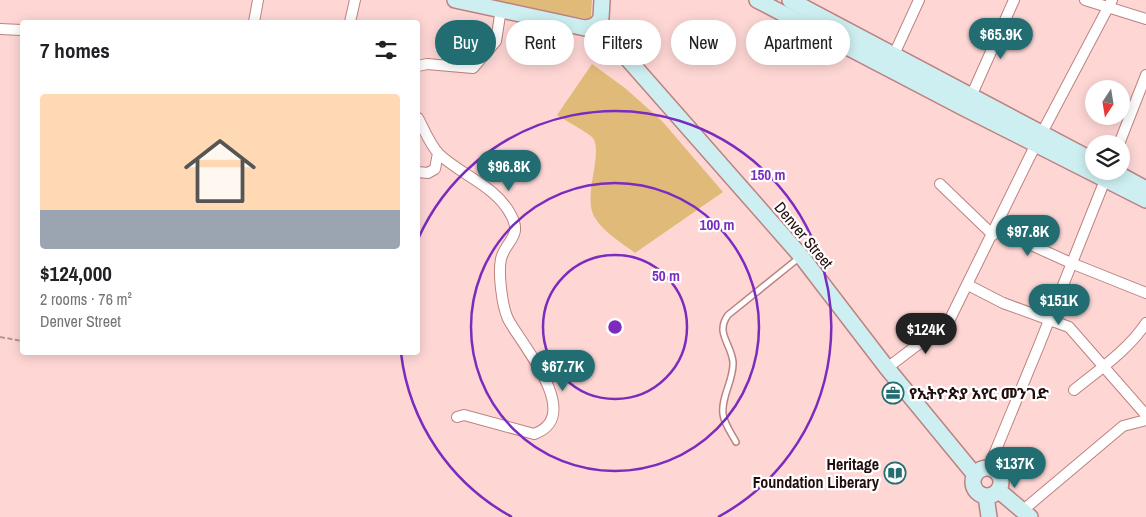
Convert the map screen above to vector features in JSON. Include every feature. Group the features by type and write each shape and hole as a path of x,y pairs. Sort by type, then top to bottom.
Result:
{"main road":[{"path":"455,0 584,28"},
{"path":"600,20 602,0"},
{"path":"757,0 798,6 894,54 969,102 1085,162"},
{"path":"798,6 887,68 969,102"},
{"name":"Denver Street","path":"633,65 801,256 888,368 982,472"},
{"path":"1039,140 1085,158"},
{"path":"1118,180 1146,200"},
{"path":"1124,180 1146,189"},
{"path":"992,470 999,476 1000,485 992,493 982,495 975,488 974,479 982,472 992,470"},
{"path":"992,493 1026,514"},
{"path":"989,517 992,493"}],"street":[{"path":"254,20 258,0"},
{"path":"350,20 355,0"},
{"path":"887,68 919,0"},
{"path":"969,102 1014,0"},
{"path":"1085,0 1111,4 1146,19"},
{"path":"888,368 949,321 1039,140 1111,4"},
{"path":"420,66 427,64 473,68 496,41 501,9"},
{"path":"0,29 20,30"},
{"path":"1123,135 1146,76"},
{"path":"420,122 438,153 496,196 510,212 515,224 515,231 501,258 500,268 504,302 508,318 538,364 549,389 553,407 551,420 545,429 534,434 464,415 457,417"},
{"path":"420,172 428,173 435,169 438,153"},
{"path":"982,472 1038,348 1071,263 1106,180"},
{"path":"940,184 994,232 1146,293"},
{"path":"968,285 1003,303 1069,327 1146,415"},
{"path":"1074,390 1138,336 1146,323"},
{"path":"1026,514 1123,426 1146,420"}],"lane":[{"path":"736,442 723,414 723,405 731,380 733,366 731,352 722,330 722,324 728,315 801,256"}],"path":[{"path":"0,337 20,341"}],"shaded area":[{"path":"480,0 592,0 591,17 588,19"},
{"path":"591,65 593,65 625,88 662,121 723,192 635,253 606,231 593,214 591,195 596,145 593,138 557,115"}],"place":[{"name":"የኢትዮጵያ አየር መንገድ","path":"893,393"},
{"name":"Heritage Foundation Liberary","path":"895,473"}]}
